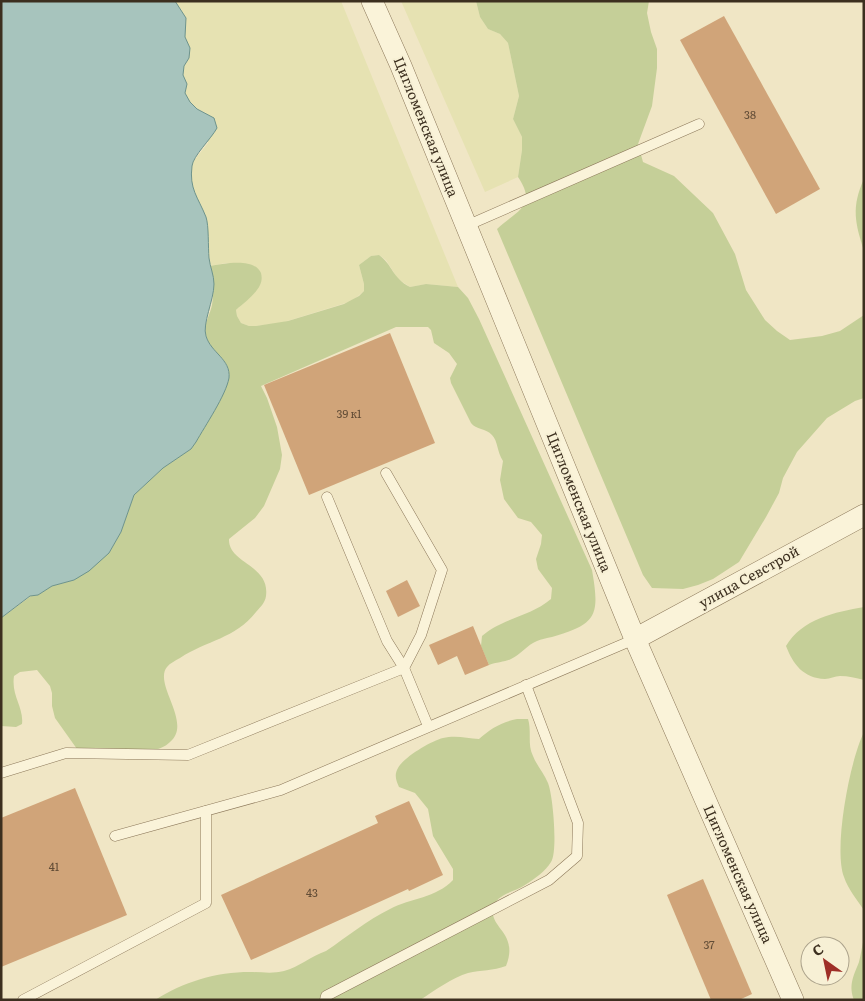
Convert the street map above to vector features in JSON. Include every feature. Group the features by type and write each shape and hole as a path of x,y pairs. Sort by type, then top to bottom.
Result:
{"street":[{"name":"Цигломенская улица","path":"372,1 401,66 635,639 793,1000"},
{"name":"улица Севстрой","path":"635,639 864,515"}],"lane":[{"path":"466,226 699,124"},
{"path":"1,773 66,753 188,755 404,668 421,635 442,570 386,473"},
{"path":"327,497 387,641 404,668 428,726"},
{"path":"115,836 280,790 635,639"},
{"path":"324,1000 326,996 548,880 577,856 578,823 526,685"},
{"path":"23,1000 206,903 206,811"}],"shaded area":[{"path":"175,1 341,1 458,287 426,284 410,287 398,279 386,260 379,255 371,256 359,265 364,291 352,301 281,323 249,326 241,323 236,310 255,292 250,264 226,263 210,266 206,218 191,182 192,163 208,143 206,113 197,109 185,93 187,84 183,75 184,66 189,58 190,48 185,37 186,18"},
{"path":"401,1 476,1 480,17 488,29 500,34 508,43 519,96 513,119 522,137 518,177 485,192"}],"green space":[{"path":"476,1 649,1 647,13 657,49 657,68 652,106 638,144 643,162 674,176 713,213 735,254 746,290 765,320 790,340 822,336 840,331 864,315 864,398 855,401 827,418 797,452 783,478 779,493 739,562 713,579 698,585 683,589 652,588 643,575 497,229 518,212 525,202 524,187 518,177 522,137 513,119 519,96 508,43 500,34 488,29 480,17"},
{"path":"864,179 864,251 858,232 856,207 857,198"},
{"path":"379,255 396,276 410,287 426,284 458,287 468,298 592,570 595,608 592,616 578,628 539,640 511,659 489,665 481,646 482,636 498,625 534,610 551,599 552,588 538,569 536,559 542,535 531,522 518,518 504,499 500,480 503,461 494,437 471,423 451,383 450,378 457,364 449,353 434,343 431,330 428,327 396,327 261,386 277,427 282,455 280,469 264,506 255,518 229,539 230,547 235,554 262,577 266,585 266,596 256,612 239,628 190,652 167,667 164,674 165,683 177,725 176,734 170,742 161,748 147,751 77,749 55,718 50,686 37,670 20,672 14,676 14,690 21,712 22,724 16,727 1,726 1,618 31,596 38,595 52,586 74,580 109,553 121,532 134,495 163,468 191,449 225,390 228,379 226,364 213,350 205,331 213,295 213,280 210,266 245,263 257,268 261,273 258,288 236,310 241,323 256,326 288,321 344,304 359,296 364,291 364,284 359,265 371,256"},
{"path":"864,607 864,680 843,676 827,679 817,678 800,669 792,659 786,646 801,629 831,614"},
{"path":"517,719 528,719 531,751 550,789 554,847 551,862 543,872 525,885 501,897 495,904 493,916 507,939 509,946 506,966 462,975 420,1000 155,1000 188,983 212,976 237,972 284,971 326,951 382,913 398,905 439,891 446,886 453,880 453,869 433,836 428,809 415,793 399,787 396,773 401,764 412,754 438,740 452,737 479,739 496,726"},
{"path":"864,732 864,910 850,890 844,877 841,864 841,846 845,804 853,762"},
{"path":"864,938 864,1000 854,1000 852,985"}],"water":[{"path":"1,1 175,1 186,18 185,37 190,48 189,58 184,66 183,75 187,84 185,93 197,109 214,118 217,128 195,157 191,174 195,193 207,221 209,258 214,281 205,331 212,347 227,366 229,378 220,402 191,449 163,468 134,495 121,532 109,553 89,571 74,580 52,586 38,595 30,596 1,618"}],"building":[{"path":"724,16 820,189 776,214 680,40"},
{"path":"390,333 435,443 309,495 264,385"},
{"path":"407,580 420,606 398,617 386,591"},
{"path":"473,626 489,665 465,675 457,656 438,665 429,645"},
{"path":"75,788 127,915 1,967 1,818"},
{"path":"409,801 443,875 251,960 221,895 378,823 375,816"},
{"path":"703,879 752,994 739,1000 711,1000 667,895"}]}
